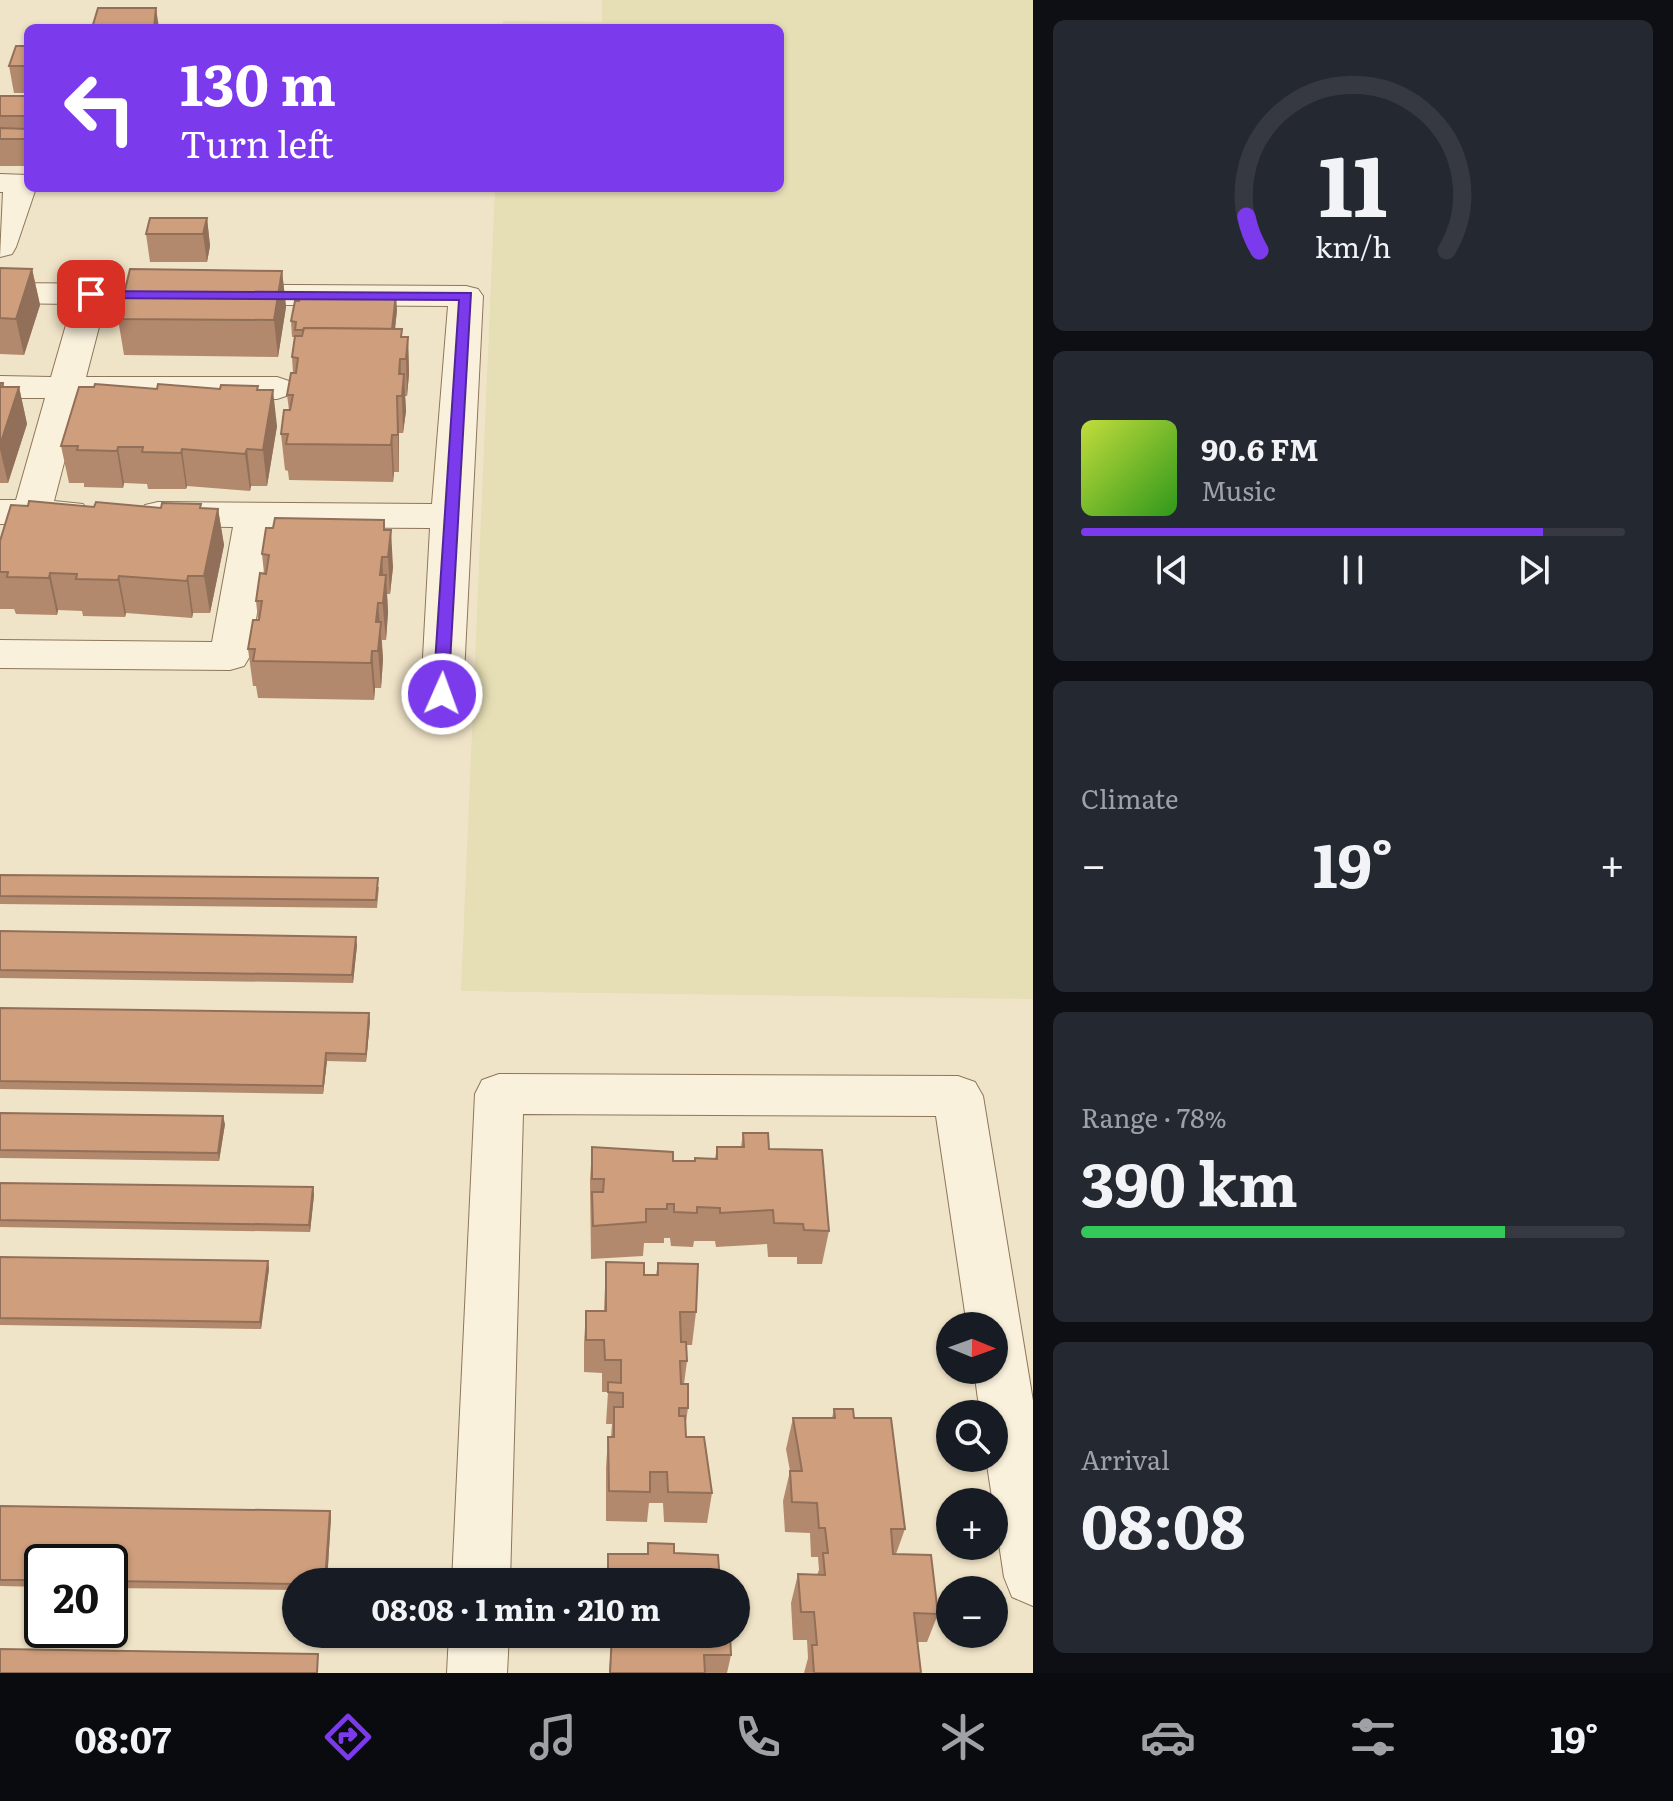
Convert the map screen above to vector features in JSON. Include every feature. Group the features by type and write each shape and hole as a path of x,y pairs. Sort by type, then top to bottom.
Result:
{"street":[{"path":"0,183 22,183 0,247"},
{"path":"0,293 466,296 450,516 442,694"},
{"path":"91,294 66,387 16,512 450,516"},
{"path":"0,387 277,388"},
{"path":"0,654 230,656 254,515"},
{"path":"482,1568 499,1094 958,1096 1033,1577"},
{"path":"477,1673 478,1648"}],"shaded area":[{"path":"602,0 1033,0 1033,999 461,991 495,192 784,192 784,24 503,24 503,21 602,22"}],"building":[{"path":"98,8 156,8 154,24 93,24"},
{"path":"16,46 24,46 24,66 9,66"},
{"path":"0,96 24,96 24,116 0,116"},
{"path":"0,128 24,129 24,139 0,139"},
{"path":"150,218 207,218 203,234 146,234"},
{"path":"0,268 32,269 16,319 0,318"},
{"path":"130,269 282,271 274,320 118,319"},
{"path":"300,293 396,294 392,329 295,330 296,322 291,321"},
{"path":"304,328 402,329 401,337 408,337 406,359 400,359 399,374 404,374 402,396 397,396 398,435 392,435 391,445 286,444 288,434 281,434 284,410 290,410 293,395 287,395 291,373 296,373 298,358 292,357 295,336 302,336"},
{"path":"0,383 3,383 2,387 19,387 0,445"},
{"path":"95,384 157,389 158,384 220,389 221,385 258,386 257,390 273,390 263,450 247,449 245,454 182,449 181,453 142,452 143,447 118,447 117,451 77,450 78,446 61,446 79,387 94,387"},
{"path":"29,501 94,507 96,502 161,508 162,503 201,504 200,508 218,509 204,576 188,576 187,581 119,576 118,580 76,579 77,574 50,573 49,578 7,577 8,572 0,572 0,541 11,505 28,506"},
{"path":"275,518 384,520 384,530 391,530 388,557 382,557 380,575 386,575 383,603 378,603 376,622 381,622 378,651 372,651 371,663 253,661 255,649 248,649 253,620 259,620 262,601 256,601 260,573 266,574 269,555 262,554 266,528 273,528"},
{"path":"0,875 378,878 376,900 0,896"},
{"path":"0,931 356,937 352,975 0,970"},
{"path":"0,1008 369,1013 366,1054 326,1053 323,1086 0,1081"},
{"path":"0,1113 223,1116 218,1153 0,1150"},
{"path":"743,1133 768,1133 769,1149 822,1150 829,1231 804,1230 803,1224 774,1223 773,1210 720,1213 720,1208 697,1207 697,1213 674,1212 674,1204 667,1204 667,1209 646,1209 646,1222 593,1226 592,1192 603,1192 604,1179 592,1179 592,1147 673,1152 673,1161 717,1159 717,1147 744,1147"},
{"path":"0,1183 313,1187 309,1225 0,1220"},
{"path":"0,1257 268,1261 260,1322 0,1318"},
{"path":"606,1262 644,1263 644,1275 658,1275 658,1263 698,1264 696,1312 680,1312 681,1342 686,1342 687,1361 680,1361 681,1384 688,1384 688,1408 679,1408 679,1416 685,1416 686,1437 704,1437 712,1493 668,1492 667,1472 650,1472 650,1492 609,1491 608,1437 614,1437 614,1407 623,1407 623,1393 608,1392 608,1382 621,1383 621,1360 605,1360 604,1340 586,1340 586,1311 606,1311"},
{"path":"834,1409 853,1409 854,1418 891,1418 905,1529 891,1529 893,1554 931,1555 936,1597 936,1614 914,1613 921,1673 814,1673 812,1645 817,1645 814,1612 801,1612 798,1574 825,1575 823,1553 828,1553 825,1528 819,1528 817,1503 792,1502 790,1471 802,1471 793,1418 835,1418"},
{"path":"0,1506 330,1511 326,1568 282,1568 282,1584 128,1581 128,1544 24,1544 24,1580 0,1580"},
{"path":"648,1543 674,1544 674,1553 718,1555 719,1568 608,1568 608,1554 648,1554"},
{"path":"611,1648 731,1648 731,1655 704,1655 705,1673 610,1673"},
{"path":"0,1649 318,1654 317,1673 0,1673"}],"route":[{"path":"91,294 466,296 450,516 442,694"}]}
